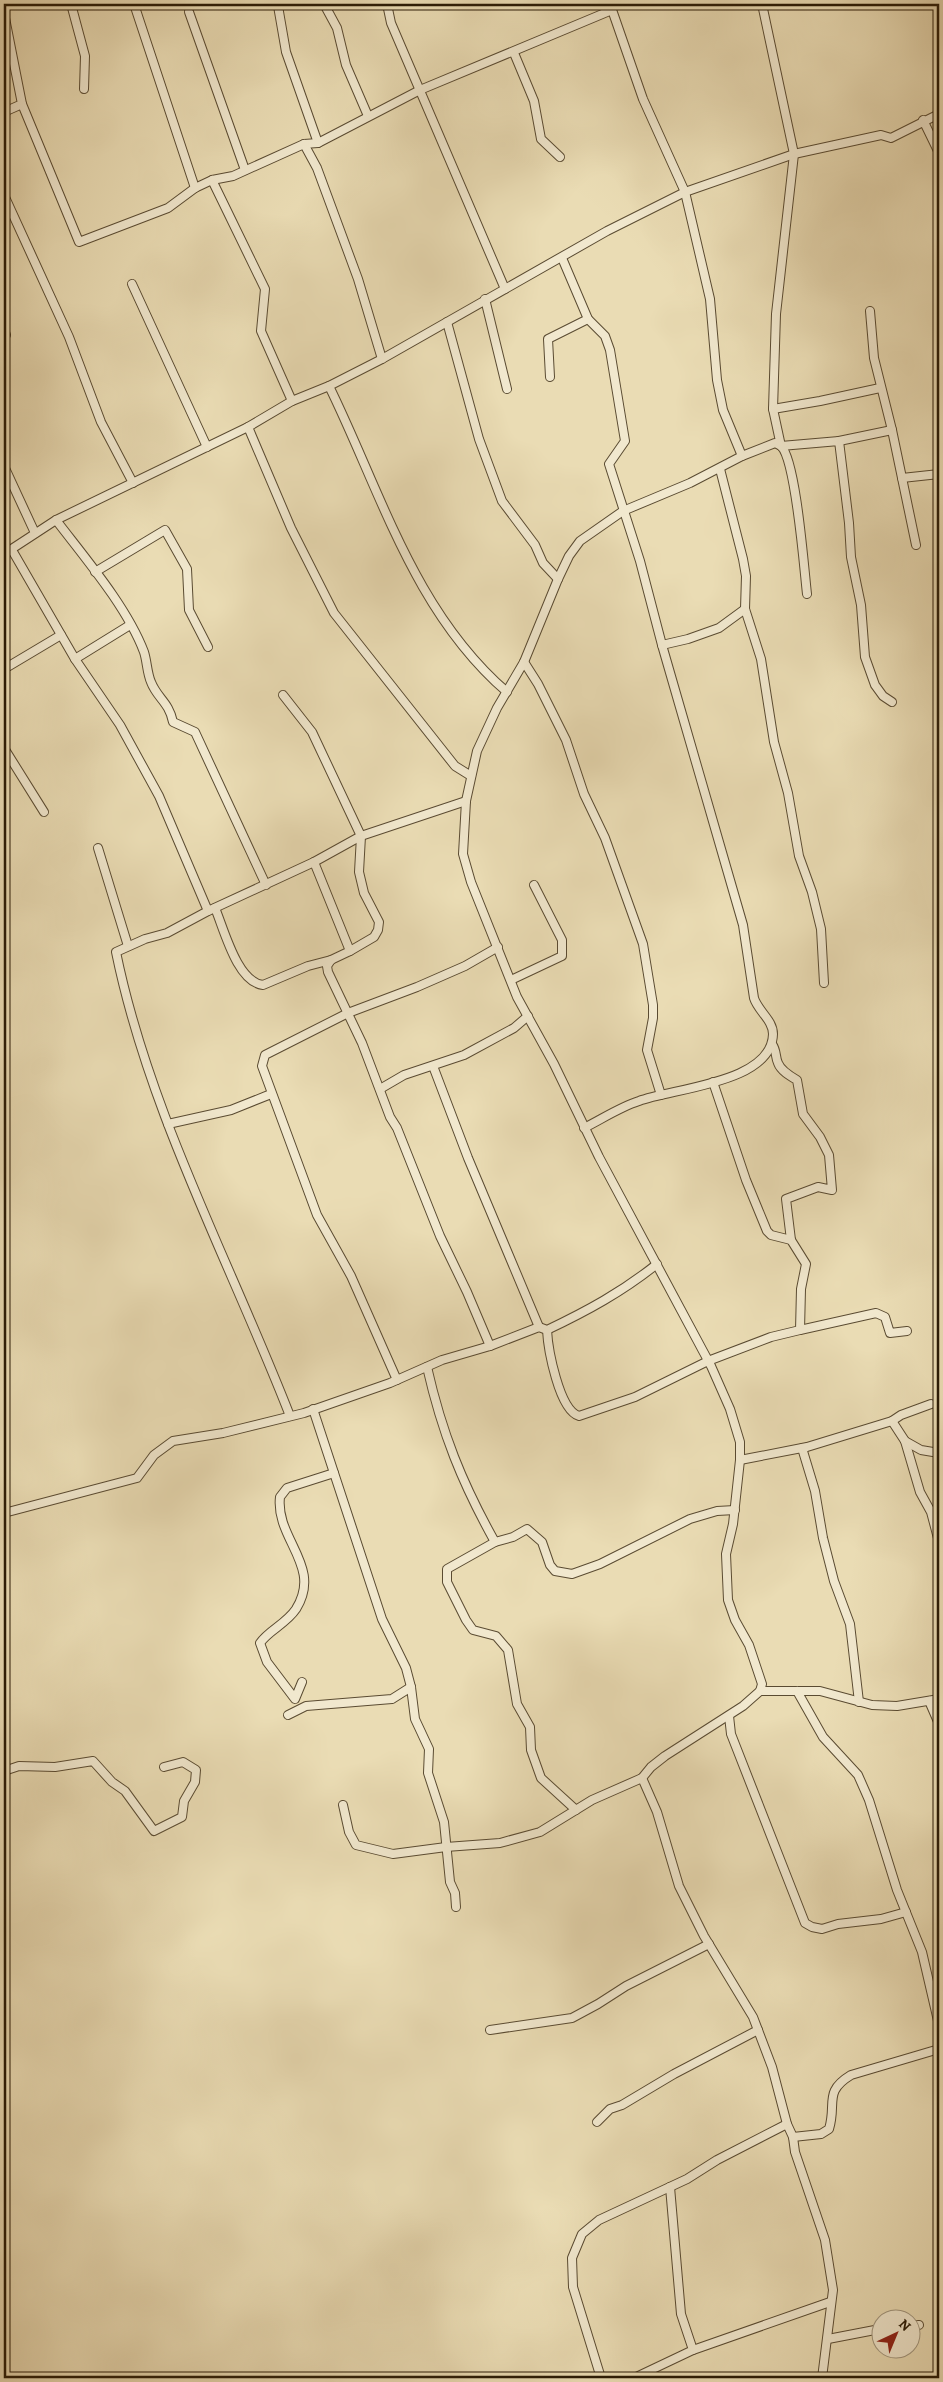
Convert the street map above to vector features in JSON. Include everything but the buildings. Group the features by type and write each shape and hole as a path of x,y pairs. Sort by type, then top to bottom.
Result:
{"street":[{"path":"71,4 85,56 84,89"},
{"path":"134,4 194,188"},
{"path":"324,4 337,28 346,65 368,116"},
{"path":"387,4 391,23 505,289"},
{"path":"762,4 794,154 776,314 773,408 781,446 788,456 799,517 807,594"},
{"path":"278,6 286,52 318,143"},
{"path":"4,13 5,29 22,104 79,242 168,208 194,188 212,180 233,176 304,144 318,143 420,90 514,52 611,7 644,98 685,192 710,299 717,380 723,410 742,456"},
{"path":"189,12 245,170"},
{"path":"514,52 534,101 540,138 560,158"},
{"path":"4,112 22,104"},
{"path":"4,554 56,520 248,427 292,401 329,386 562,258 607,231 685,192 794,154 882,135 891,138 939,114"},
{"path":"924,120 939,152"},
{"path":"304,144 321,177 358,279 382,358"},
{"path":"212,180 265,289 261,331 292,401"},
{"path":"4,195 69,337 101,422 133,483"},
{"path":"562,258 588,319 605,336 610,350 624,441 608,464 640,561 662,646 743,925 754,998 757,1008 770,1023 773,1032 772,1044 764,1056 754,1066 743,1072 713,1082 639,1101 584,1128"},
{"path":"132,284 207,447"},
{"path":"485,299 507,390"},
{"path":"870,310 874,358 892,430 916,544"},
{"path":"550,377 548,339 588,319"},
{"path":"447,322 479,439 502,501 535,545 543,563 558,579"},
{"path":"329,386 349,427 385,514 414,574 461,646 490,678 507,692"},
{"path":"773,408 820,401 880,388"},
{"path":"248,427 291,528 334,613 455,766 471,776"},
{"path":"343,1805 349,1832 356,1845 393,1854 446,1847 500,1843 540,1832 592,1800 642,1778 651,1767 665,1756 729,1716 760,1691 762,1684 758,1670 728,1600 726,1554 740,1460 740,1442 730,1409 708,1361 584,1128 517,997 471,882 463,854 466,801 477,751 488,726 524,662 569,556 580,541 622,511 720,469 742,456 775,443 781,446 839,441 892,430"},
{"path":"839,441 850,523 851,557 861,605 865,657 876,685 883,696 892,702"},
{"path":"4,466 35,533"},
{"path":"720,469 746,576 745,609 761,660 774,742 788,793 799,856 812,892 821,929 824,983"},
{"path":"902,478 939,474"},
{"path":"56,520 95,572 130,625 144,652 151,683 170,708 173,722 195,732 266,885"},
{"path":"95,572 165,530 188,569 189,610 208,647"},
{"path":"12,550 75,659 120,725 159,796 242,970 256,984 263,985 350,951 374,937 378,930 379,922 364,893 359,872 361,836 312,732 283,695"},
{"path":"662,646 688,640 719,628 745,609"},
{"path":"75,659 130,625"},
{"path":"4,669 61,635"},
{"path":"524,662 538,684 566,740 584,794 605,838 643,944 653,1005 653,1018 647,1050 661,1095"},
{"path":"4,748 44,812"},
{"path":"290,1416 256,1330 168,1124 140,1047 122,982 116,952 166,933 212,909 314,862 361,836 466,801"},
{"path":"98,848 128,946"},
{"path":"314,862 350,951"},
{"path":"511,980 562,956 562,940 534,885"},
{"path":"397,1380 351,1276 317,1215 262,1066 265,1055 348,1013 433,980 498,947"},
{"path":"331,960 327,966 328,972 348,1013 390,1117 397,1128 440,1236 490,1346"},
{"path":"380,1089 404,1075 464,1055 514,1028 528,1016"},
{"path":"772,1044 777,1052 777,1063 786,1073 797,1080 803,1114 820,1137 829,1155 832,1190 818,1188 786,1199 791,1240 806,1264 801,1288 800,1330"},
{"path":"433,1066 468,1158 539,1327"},
{"path":"713,1082 746,1180 767,1231 771,1235 791,1240"},
{"path":"168,1124 231,1110 271,1094"},
{"path":"4,1513 137,1478 154,1455 172,1441 223,1433 290,1416 397,1380 464,1352 490,1346 539,1327 547,1330 611,1298 633,1284 657,1264"},
{"path":"547,1330 553,1372 569,1409 579,1416 635,1397 708,1361 770,1337 876,1313 885,1317 890,1333 907,1331"},
{"path":"427,1367 436,1408 458,1473 495,1542"},
{"path":"740,1460 802,1448 892,1421 901,1415 931,1404"},
{"path":"313,1409 382,1619 406,1668 411,1687 414,1719 429,1749 428,1774 444,1822 450,1882 455,1893 456,1907"},
{"path":"892,1421 905,1441 920,1492 930,1512 939,1542"},
{"path":"905,1441 921,1450 939,1453"},
{"path":"802,1448 816,1491 823,1538 832,1572 850,1624 859,1702"},
{"path":"302,1682 295,1699 267,1662 260,1643 265,1636 287,1620 296,1608 305,1587 304,1569 289,1539 280,1510 280,1496 287,1488 334,1473"},
{"path":"576,1810 541,1778 531,1750 530,1727 517,1704 508,1650 496,1636 473,1630 447,1582 447,1569 495,1542 513,1537 527,1529 542,1542 550,1564 555,1571 572,1574 600,1564 690,1519 717,1511 734,1510"},
{"path":"288,1716 306,1706 392,1699 411,1687"},
{"path":"760,1691 820,1691 872,1705 897,1706 939,1698"},
{"path":"797,1691 823,1737 858,1775 869,1800 906,1912 922,1952 939,2025"},
{"path":"929,1701 939,1724"},
{"path":"729,1716 731,1734 805,1923 812,1928 822,1929 838,1924 881,1919 906,1912"},
{"path":"4,1771 19,1766 55,1767 93,1761 112,1782 125,1791 154,1831 182,1817 184,1801 195,1782 196,1770 183,1762 164,1767"},
{"path":"642,1778 657,1812 678,1886 709,1944 753,2016 772,2067 787,2124 793,2137 795,2152 826,2240 833,2290 822,2378"},
{"path":"490,2030 572,2018 626,1986 709,1944"},
{"path":"597,2122 610,2109 622,2105 674,2074 758,2030"},
{"path":"793,2137 821,2134 829,2128 833,2092 840,2082 851,2075 939,2049"},
{"path":"600,2378 572,2287 572,2258 582,2234 599,2220 670,2186 787,2124"},
{"path":"670,2186 681,2314 693,2350"},
{"path":"634,2378 693,2350 830,2302"},
{"path":"828,2339 870,2331"}]}
